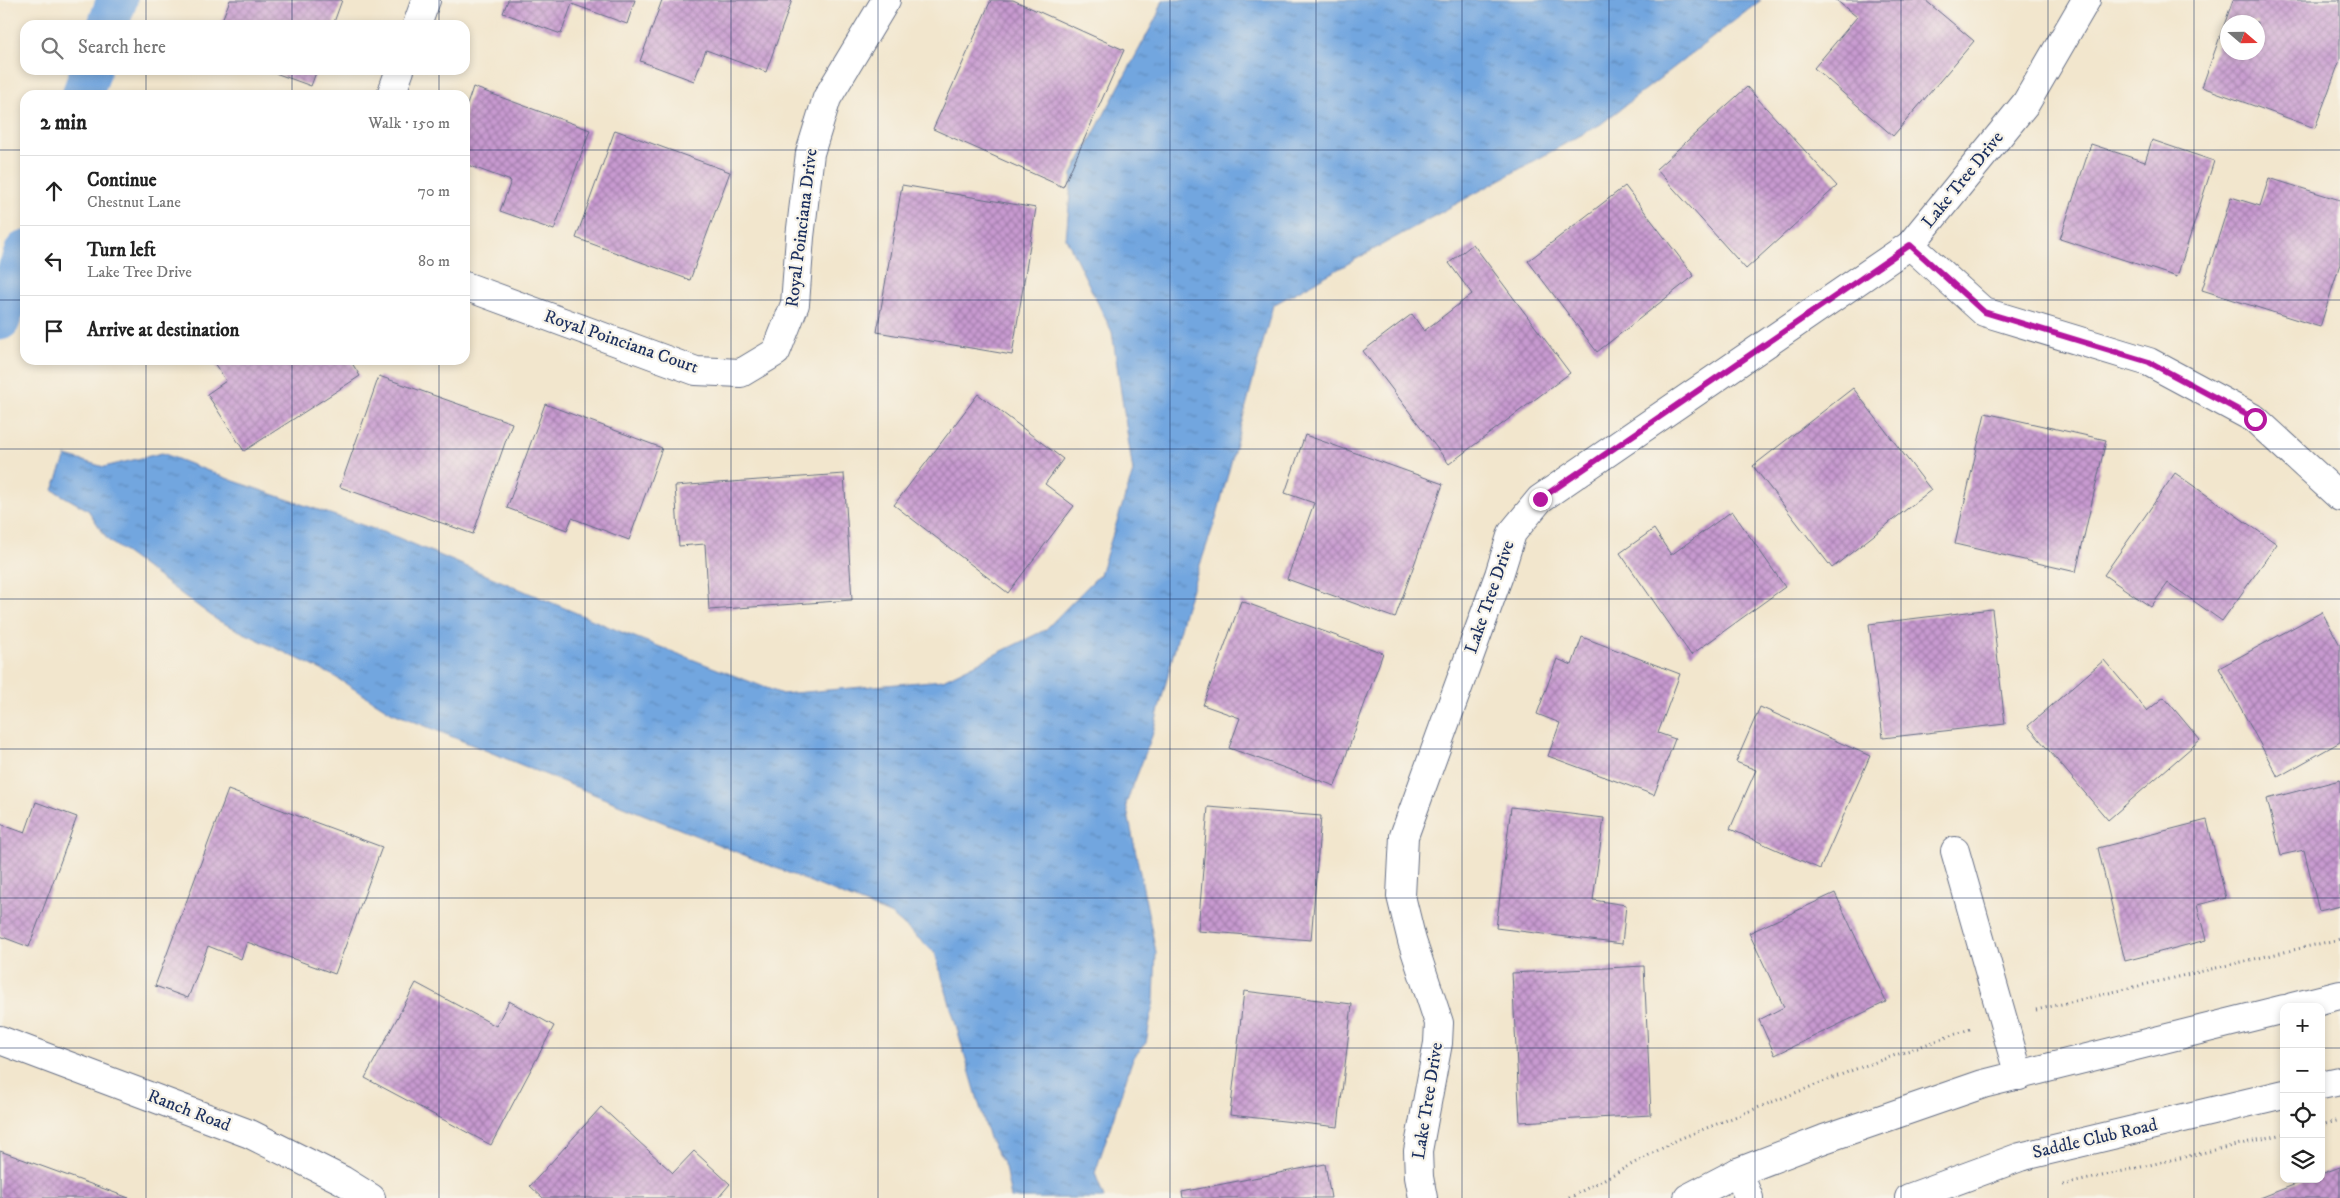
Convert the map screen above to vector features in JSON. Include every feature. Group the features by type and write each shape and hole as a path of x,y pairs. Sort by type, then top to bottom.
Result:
{"street":[{"path":"419,20 426,0"},
{"name":"Royal Poinciana Drive","path":"776,352 795,304 800,237 813,144 827,98 886,0"},
{"name":"Lake Tree Drive","path":"1423,1198 1418,1177 1418,1151 1438,1043 1438,1024 1412,941 1401,896 1404,836 1499,575 1512,533 1540,499 1910,245 2026,103 2086,0"},
{"path":"393,90 398,75"},
{"path":"1910,245 1984,312 2149,362 2255,419 2340,497"},
{"name":"Royal Poinciana Court","path":"470,288 696,371 741,373 776,352"},
{"path":"1955,852 2019,1076"},
{"path":"2308,1003 2340,995"},
{"path":"1688,1198 1738,1172 1983,1084 2280,1010"},
{"name":"Ranch Road","path":"0,1040 250,1134 342,1180 370,1198"},
{"path":"2325,1084 2340,1081"},
{"name":"Saddle Club Road","path":"1909,1198 2020,1157 2280,1095"},
{"path":"1738,1172 1749,1198"}],"path":[{"path":"1569,1198 1679,1138 1853,1070 2002,1018 2340,939"},
{"path":"2325,1124 2340,1120"},
{"path":"2055,1187 2280,1135"}],"water":[{"path":"1163,0 1761,0 1601,124 1273,305 1217,515 1185,609 1152,736 1126,804 1156,952 1154,1000 1146,1043 1133,1058 1095,1173 1104,1198 1011,1198 1005,1167 989,1138 935,953 892,915 391,712 332,675 217,620 108,540 88,510 53,490 66,456 104,467 162,453 234,481 394,536 619,631 782,694 943,680 1045,630 1100,574 1133,472 1112,332 1066,238 1072,174 1157,16"}],"building":[{"path":"230,0 342,0 335,20 222,20"},
{"path":"508,0 635,0 627,24 572,4 561,34 503,13"},
{"path":"662,0 792,0 766,72 706,50 694,81 640,61"},
{"path":"991,0 1013,0 1124,50 1063,187 933,129"},
{"path":"1836,0 1925,0 1974,41 1893,136 1814,68 1857,17"},
{"path":"2233,0 2340,0 2340,60 2315,128 2202,87 2220,36 2220,60 2265,60 2265,15 2228,15"},
{"path":"281,75 315,75 311,86"},
{"path":"473,87 590,130 554,230 500,211 511,181 470,166 470,96"},
{"path":"1747,87 1837,186 1746,269 1656,169"},
{"path":"615,130 730,172 690,280 576,238"},
{"path":"2152,140 2214,161 2177,277 2060,239 2091,144 2145,162"},
{"path":"2269,178 2340,200 2340,264 2320,327 2202,290 2231,197 2260,206"},
{"path":"902,185 1036,208 1012,355 877,332"},
{"path":"1625,186 1694,276 1597,352 1528,261"},
{"path":"1473,244 1570,373 1449,464 1363,351 1412,314 1424,331 1472,294 1449,263"},
{"path":"215,365 353,365 360,376 244,451 207,394 226,381"},
{"path":"379,376 512,423 473,534 340,487"},
{"path":"1853,388 1931,490 1832,568 1753,466"},
{"path":"978,394 1063,459 1045,484 1074,506 1008,593 894,505"},
{"path":"545,404 662,448 629,540 572,518 567,530 507,508"},
{"path":"1985,413 2106,440 2076,572 1955,544"},
{"path":"1305,435 1443,484 1395,618 1287,579 1314,503 1285,493"},
{"path":"2175,473 2277,544 2222,621 2168,583 2151,607 2104,575"},
{"path":"844,474 852,600 709,610 705,544 679,546 675,486"},
{"path":"1732,511 1785,587 1691,655 1620,553 1654,529 1671,555"},
{"path":"1241,601 1383,653 1335,786 1229,748 1240,718 1203,705"},
{"path":"1992,609 2005,724 1883,738 1869,624"},
{"path":"2322,612 2340,645 2340,742 2278,777 2219,668"},
{"path":"1582,637 1680,674 1658,733 1675,739 1654,795 1548,756 1560,723 1537,714 1557,659 1572,665"},
{"path":"2104,660 2147,711 2164,697 2200,740 2108,820 2028,726"},
{"path":"1760,707 1870,756 1820,869 1730,829 1756,770 1736,762"},
{"path":"2340,780 2340,906 2319,911 2304,850 2281,855 2267,799"},
{"path":"228,790 382,847 335,974 247,942 241,959 208,946 188,998 155,986"},
{"path":"36,802 77,817 29,947 0,936 0,824 25,833"},
{"path":"1208,807 1321,816 1311,940 1198,931"},
{"path":"1511,807 1604,818 1593,900 1626,905 1622,944 1496,928"},
{"path":"2207,820 2226,898 2197,905 2206,940 2125,961 2098,848"},
{"path":"1835,893 1886,1002 1775,1055 1759,1020 1784,1007 1749,933"},
{"path":"1644,966 1651,1115 1520,1122 1512,973"},
{"path":"416,983 496,1026 509,1001 554,1026 491,1145 365,1078"},
{"path":"1244,991 1352,1004 1338,1127 1230,1115"},
{"path":"601,1107 673,1173 694,1151 730,1184 718,1198 543,1198 530,1186"},
{"path":"0,1151 129,1198 0,1198"},
{"path":"1325,1164 1331,1198 1183,1198 1182,1192"},
{"path":"2340,1167 2340,1198 2260,1198 2299,1183 2325,1183 2325,1173"}],"waterway":[{"path":"110,20 117,0"},
{"path":"84,90 89,75"},
{"path":"0,320 20,265"}],"route":[{"path":"1540,499 1910,245 1984,312 2149,362 2255,419"}]}
